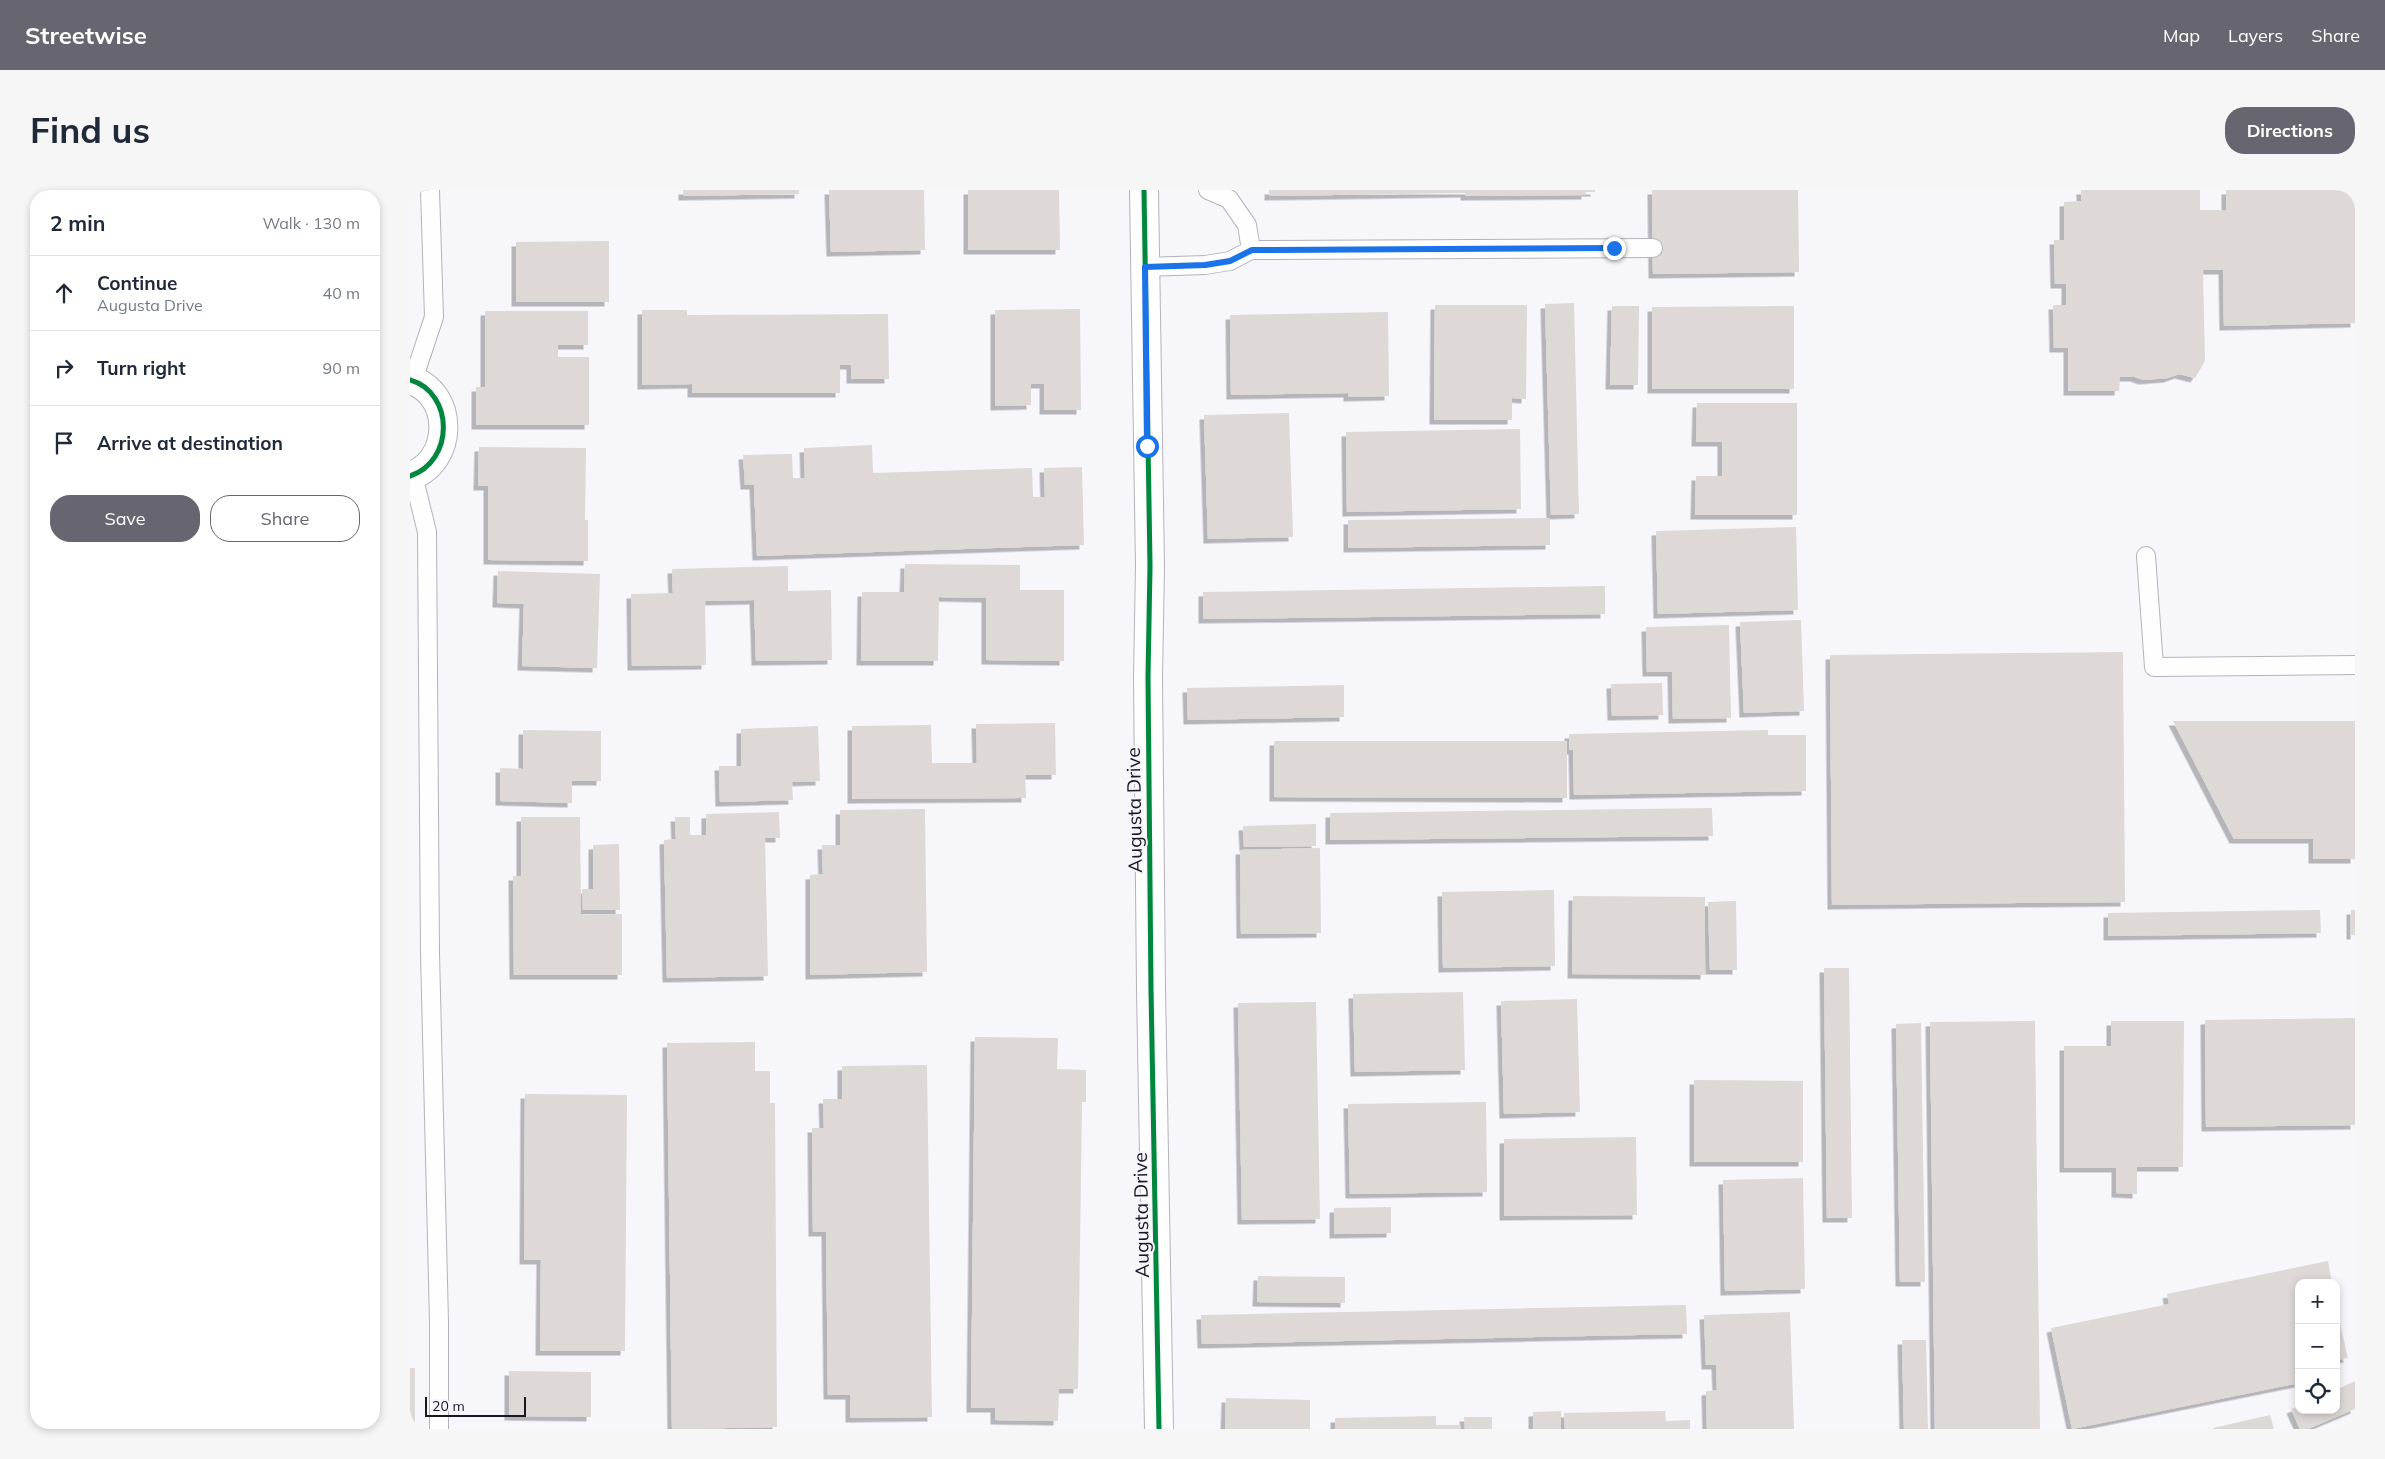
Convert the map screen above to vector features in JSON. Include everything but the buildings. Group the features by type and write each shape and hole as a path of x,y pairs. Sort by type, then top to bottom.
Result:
{"street":[{"name":"Augusta Drive","path":"1144,190 1150,566 1148,687 1150,980 1159,1429"},
{"path":"412,380 428,390 438,403 444,420 444,436 438,453 427,466 412,475"}],"lane":[{"path":"412,380 434,317 430,190"},
{"path":"1208,190 1229,198 1247,226 1252,250"},
{"path":"1145,267 1230,261 1252,250 1653,248"},
{"path":"412,475 427,532 430,954 439,1322 439,1429"},
{"path":"2146,556 2154,667 2355,665"}],"cycle path":[{"path":"1144,190 1150,566 1148,677 1151,989 1159,1429"},
{"path":"410,380 425,387 435,399 441,412 443,428 441,443 435,457 424,468 410,476"}],"route":[{"path":"1147,446 1145,267 1205,265 1230,261 1252,250 1614,248"}]}
